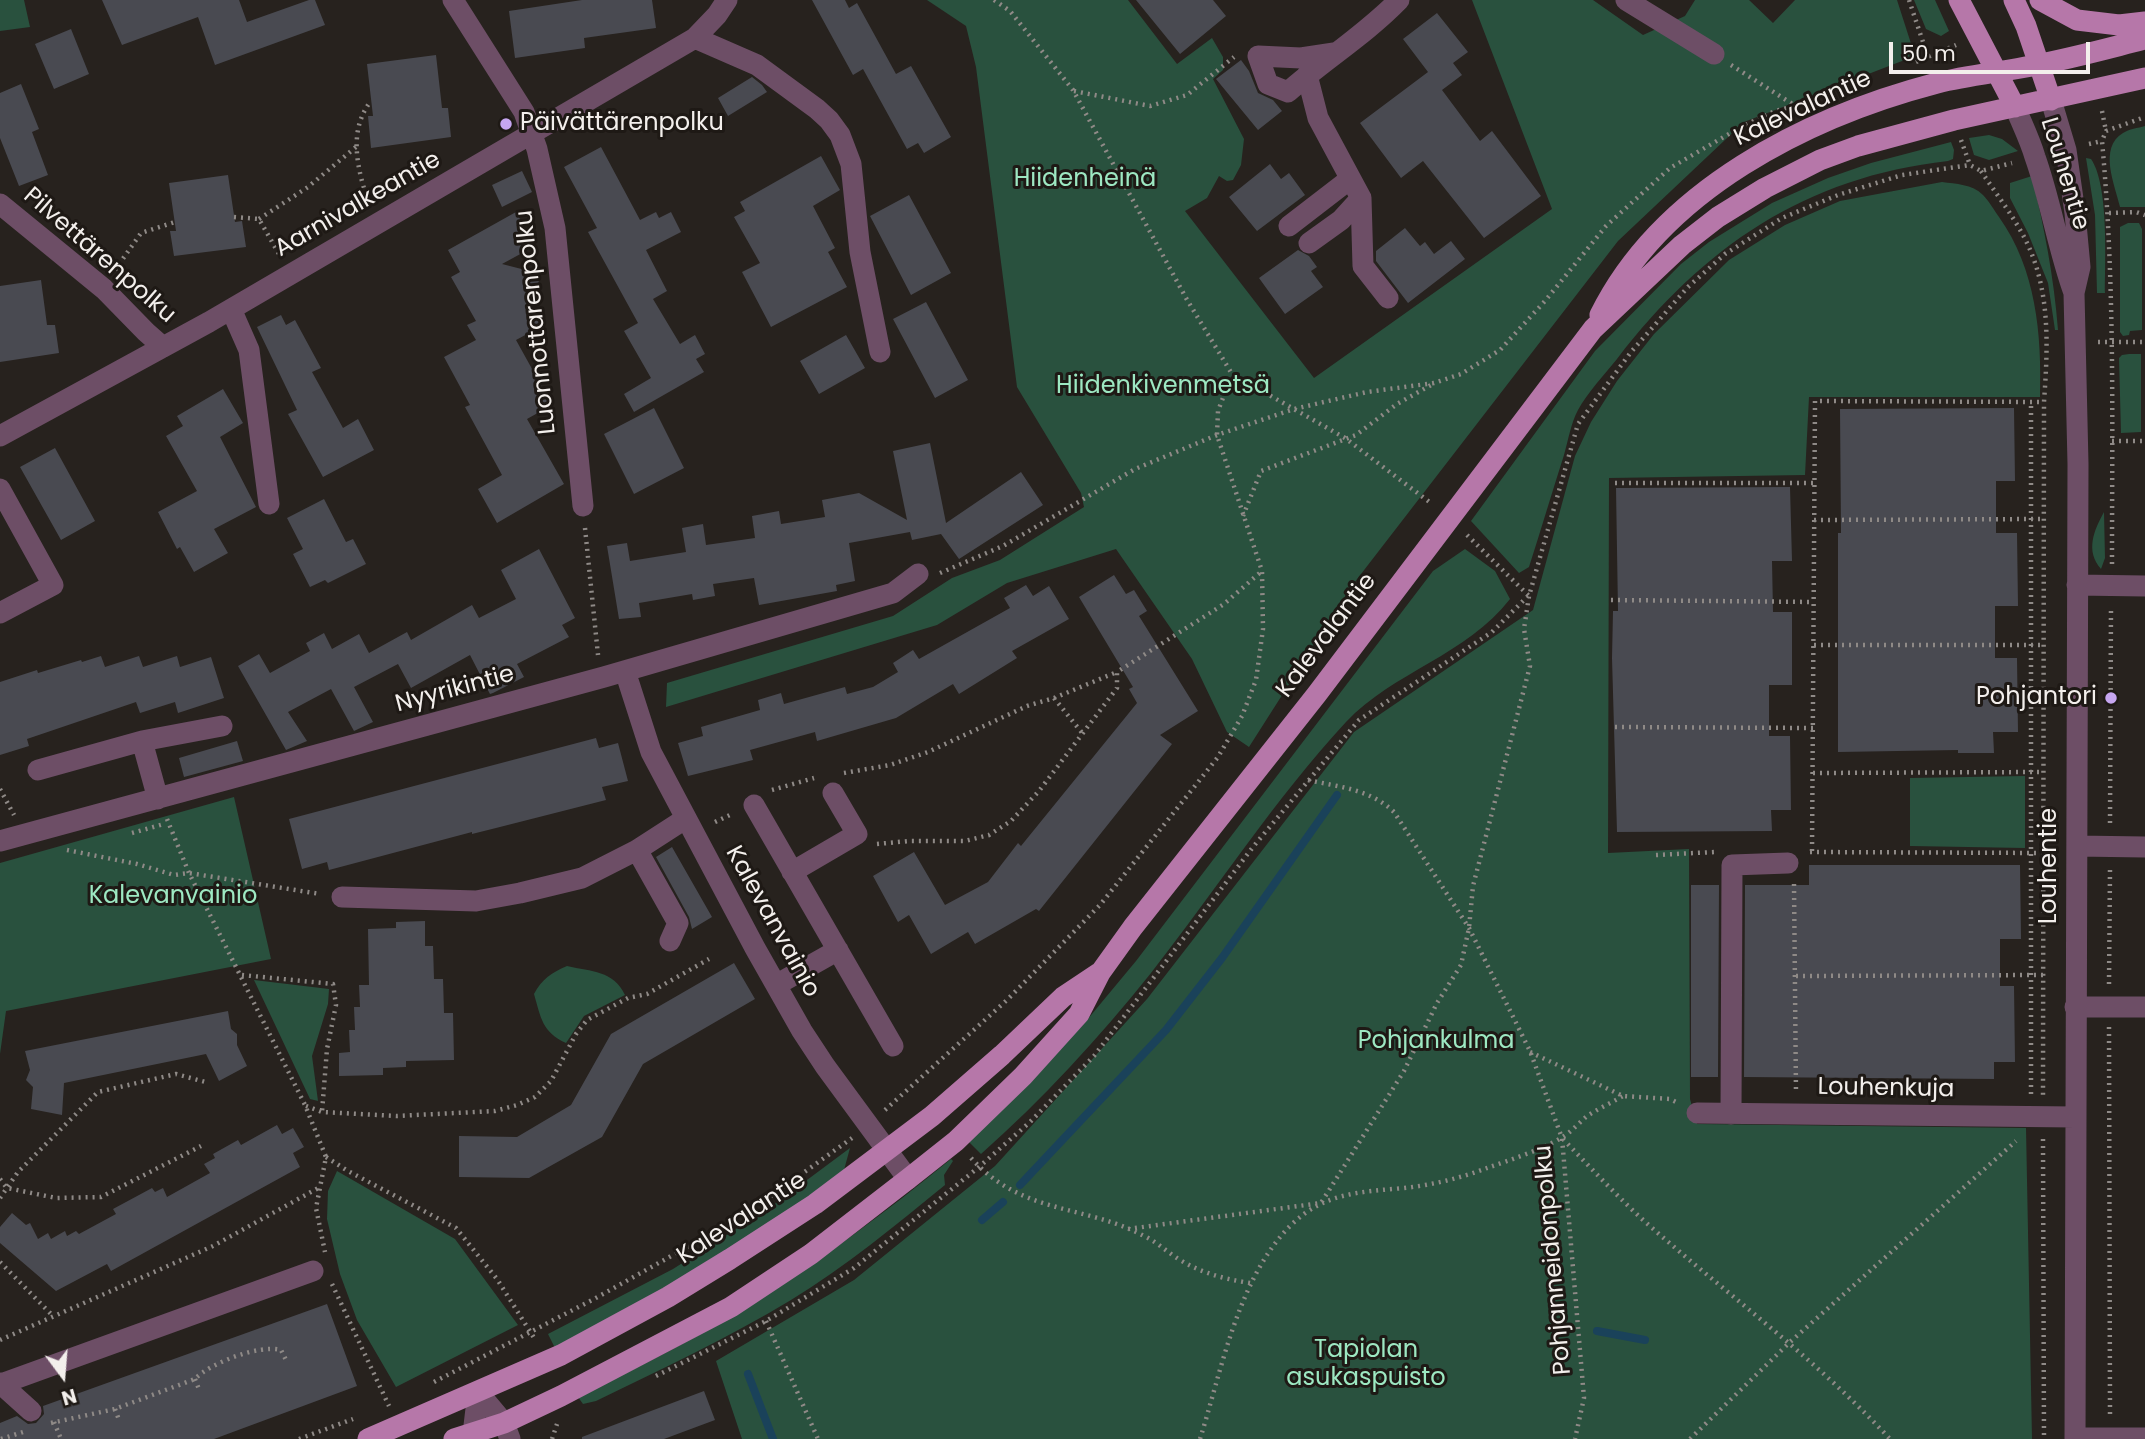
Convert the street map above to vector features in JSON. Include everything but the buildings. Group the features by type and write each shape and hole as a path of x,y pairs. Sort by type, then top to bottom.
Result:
{"main road":[{"name":"Louhentie","path":"1959,0 2015,107"},
{"path":"2014,0 2051,100"},
{"path":"2040,0 2077,20 2119,25 2145,22"},
{"name":"Kalevalantie","path":"1593,329 1613,289 1668,223 1734,170 1775,146 1876,102 1938,83 2039,64 2145,39"},
{"name":"Kalevalantie","path":"468,1437 507,1431 561,1396 731,1307 811,1254 908,1179 956,1141 1023,1076 1079,1014 1100,973 1317,694 1593,329 1682,245 1717,218 1765,188 1820,160 1858,146 2145,78"},
{"name":"Kalevalantie","path":"368,1439 561,1354 668,1297 815,1204 932,1116 1063,997 1100,973"}],"street":[{"path":"453,0 519,104 532,134"},
{"name":"Aarnivalkeantie","path":"0,436 231,309 695,38 727,0"},
{"path":"1334,53 1301,58 1258,56 1268,84 1288,92 1334,53 1366,31 1399,0"},
{"path":"1626,0 1713,54"},
{"path":"695,38 757,65 817,109 840,135 850,164 860,252 880,352"},
{"path":"1307,75 1318,118 1361,198 1363,266 1388,298"},
{"name":"Louhentie","path":"2051,100 2066,150 2080,267 2074,293 2078,464 2075,1439"},
{"name":"Louhentie","path":"2015,107 2035,158 2060,254 2074,293"},
{"name":"Luonnottarenpolku","path":"532,134 548,189 555,228 583,506"},
{"path":"1289,226 1350,179"},
{"path":"1309,243 1341,220 1361,198"},
{"name":"Pilvettärenpolku","path":"0,204 104,289 163,347"},
{"path":"231,309 249,350 270,504"},
{"path":"0,613 53,585 2,496"},
{"name":"Nyyrikintie","path":"0,841 625,671 893,593 918,574"},
{"path":"2077,585 2145,586"},
{"name":"Kalevanvainio","path":"625,671 651,752 776,985 825,1066 908,1179"},
{"path":"38,770 142,741 222,726"},
{"path":"142,741 158,799"},
{"path":"792,872 857,834 830,781"},
{"path":"754,804 893,1046"},
{"path":"342,897 476,901 582,878 689,827"},
{"path":"2077,846 2145,847"},
{"path":"637,850 678,923 670,941"},
{"path":"1731,1114 1732,865 1788,863"},
{"path":"776,985 838,950"},
{"path":"2075,1007 2145,1007"},
{"name":"Louhenkuja","path":"1697,1113 2075,1117"},
{"path":"34,1422 1,1384 324,1270"},
{"path":"478,1392 507,1431"},
{"path":"468,1437 478,1392"},
{"path":"2075,1439 2145,1438"}],"path":[{"path":"994,0 1010,11 1073,90 1186,298 1232,374 1345,438 1435,507"},
{"path":"1905,67 1928,57 1909,0"},
{"path":"1713,54 1795,106"},
{"path":"1073,90 1150,106 1186,95 1235,57 1258,56"},
{"path":"368,201 359,172 357,146 361,113 371,101"},
{"path":"918,574 943,573 1003,545 1136,470 1217,435 1294,409 1367,392 1434,383 1461,374 1500,350 1545,301 1606,226 1670,168 1741,127 1775,111 1808,102"},
{"path":"2110,1438 2112,342 2109,213 2102,141 2106,131 2145,117"},
{"path":"234,217 259,219 308,187 357,146"},
{"path":"1982,171 2020,161"},
{"path":"1200,1439 1236,1319 1250,1283 1270,1251 1292,1225 1321,1203 1404,1072 1437,1003 1461,965 1478,868 1530,666 1524,629 1529,596 1578,424 1631,352 1688,287 1725,254 1782,218 1838,195 1902,175 1970,165 1982,171 2024,236 2036,266 2044,302 2048,343 2044,401 2043,975 2037,1117 1790,1342 1690,1439"},
{"path":"2109,213 2136,212 2145,215"},
{"path":"259,219 279,255"},
{"path":"104,289 141,233 175,222"},
{"path":"2112,342 2145,342"},
{"path":"908,1091 1007,1000 1100,905 1218,757 1242,716 1255,680 1263,629 1262,571 1217,435 1218,411 1232,374"},
{"path":"1243,516 1261,471 1356,435 1397,404 1434,383"},
{"path":"1812,851 1815,401 2044,401"},
{"path":"2031,401 2031,975 2044,1439"},
{"path":"2112,441 2145,441"},
{"path":"1615,483 1814,483"},
{"path":"583,506 597,652 604,677"},
{"path":"1814,520 2044,519"},
{"path":"1463,531 1529,596"},
{"path":"689,827 706,826 754,804 771,790 796,782 830,781 928,752 1027,706 1117,672 1224,604 1262,571"},
{"path":"1611,600 1813,602"},
{"path":"1813,645 2044,645"},
{"path":"857,834 864,848 883,842 964,841 989,835 1011,821 1083,734 1117,688 1117,672"},
{"path":"1054,698 1083,734"},
{"path":"1615,727 1813,728"},
{"path":"1813,773 2044,772"},
{"name":"Pohjanneidonpolku","path":"1308,780 1366,792 1384,802 1394,812 1469,928 1530,1051 1562,1138 1584,1398 1575,1439"},
{"path":"158,799 190,873 305,1105 326,1157 316,1208 324,1270 390,1406"},
{"path":"67,850 174,874 190,873 342,897"},
{"path":"1796,1114 1795,889 1788,863 1812,851 2043,853"},
{"path":"1656,855 1717,852 1732,865"},
{"path":"305,1105 322,1112 396,1116 495,1111 516,1105 535,1097 551,1081 576,1034 587,1020 628,998 647,995 709,959"},
{"path":"242,975 333,984 336,1005 327,1049 322,1112"},
{"path":"1796,976 2043,975"},
{"path":"1530,1051 1623,1096 1670,1099 1697,1113"},
{"path":"0,1198 18,1172 98,1091 176,1074 209,1083"},
{"path":"1128,1229 1321,1203 1364,1191 1406,1188 1447,1180 1486,1169 1562,1138 1589,1115 1623,1096"},
{"path":"1562,1138 1640,1217 1790,1342 1852,1398 1890,1439"},
{"path":"428,1385 594,1299 743,1216 843,1144"},
{"path":"0,1179 7,1188 56,1198 102,1197 201,1146"},
{"path":"326,1157 456,1228 497,1279 531,1331"},
{"path":"979,1167 1019,1196 1128,1229 1216,1278 1250,1283"},
{"path":"0,1340 213,1246 320,1187"},
{"path":"0,1262 53,1316"},
{"path":"766,1321 818,1439"},
{"path":"1,1439 34,1422 54,1422 114,1409 195,1379 204,1368 253,1351 272,1347 281,1350 286,1360"},
{"path":"195,1379 200,1392"},
{"path":"377,1410 397,1401"},
{"path":"114,1409 119,1420"},
{"path":"299,1439 363,1415"},
{"path":"54,1422 61,1439"}],"green space":[{"path":"0,0 24,0 30,27 0,31"},
{"name":"Hiidenkivenmetsä","path":"927,0 1128,0 1177,64 1212,38 1223,57 1223,70 1213,79 1244,139 1241,165 1233,180 1227,181 1219,176 1207,198 1185,211 1314,378 1552,209 1472,0 1593,0 1643,35 1685,16 1695,0 1749,0 1773,23 1795,0 1897,0 1915,56 1744,122 1618,241 1351,587 1249,747 1227,732 1192,659 1116,549 1007,583 937,625 666,707 667,683 893,616 952,578 1000,560 1084,507 1081,493 1017,387 976,67 966,26"},
{"path":"1914,0 1935,0 1949,31 1941,36 1926,29"},
{"path":"2145,126 2145,207 2120,207 2110,167 2111,148 2123,133"},
{"path":"1989,135 2002,139 2018,151 1989,160 1974,155 1969,138"},
{"path":"1951,142 1953,159 1948,161 1896,170 1848,183 1803,201 1761,224 1722,251 1685,283 1650,319 1578,410 1529,567 1519,573 1471,521 1595,351 1681,264 1709,242 1772,203 1828,178 1871,163"},
{"path":"2086,158 2091,159 2101,186 2105,293 2097,293 2095,215"},
{"path":"2032,176 2048,252 2058,330 2055,330 2048,283 2028,233 2010,198 2010,183"},
{"name":"Pohjankulma","path":"1942,182 1979,191 2011,237 2021,258 2029,280 2038,326 2040,397 1809,397 1805,475 1609,478 1608,853 1689,849 1690,1099 1697,1124 2026,1128 2032,1439 742,1439 716,1361 854,1280 995,1166 1147,999 1354,732 1533,610 1575,456 1591,422 1617,381 1654,334 1729,260 1785,225 1840,201"},
{"path":"2128,223 2139,223 2142,229 2142,330 2130,331 2129,335 2123,336 2120,332 2120,227"},
{"path":"2129,354 2141,354 2141,432 2121,433 2119,358"},
{"path":"2104,512 2105,558 2101,569 2092,548 2094,533"},
{"path":"1465,549 1495,571 1510,599 1473,635 1385,690 1346,722 1294,782 1151,973 1111,1021 1048,1090 981,1154 968,1141 1082,1026 1136,961 1433,571"},
{"path":"2025,776 2025,848 1910,846 1910,778"},
{"name":"Kalevanvainio","path":"234,797 271,959 6,1011 0,1054 0,863"},
{"path":"567,966 608,976 625,995 584,1016 566,1043 547,1029 534,994 548,977"},
{"path":"254,980 329,989 328,1004 312,1056 318,1101 310,1099"},
{"path":"850,1148 844,1170 778,1220 679,1283 555,1348 548,1334 673,1269 772,1206"},
{"path":"951,1159 953,1161 944,1175 945,1185 870,1245 811,1287 719,1340 596,1401 583,1404 578,1397 682,1344 770,1292 850,1237"},
{"path":"337,1171 455,1239 518,1325 396,1387 357,1320 340,1274 327,1219 328,1191"}],"waterway":[{"path":"1020,1185 1166,1030 1222,958 1337,795"},
{"path":"982,1220 1003,1202"},
{"path":"1597,1331 1645,1340"},
{"path":"748,1374 773,1439"}],"place":[{"name":"Päivättärenpolku","path":"506,124"},
{"name":"Pohjantori","path":"2111,698"}],"park label":[{"name":"Hiidenheinä","path":"1085,180"},
{"name":"Tapiolan asukaspuisto","path":"1366,1365"}]}
